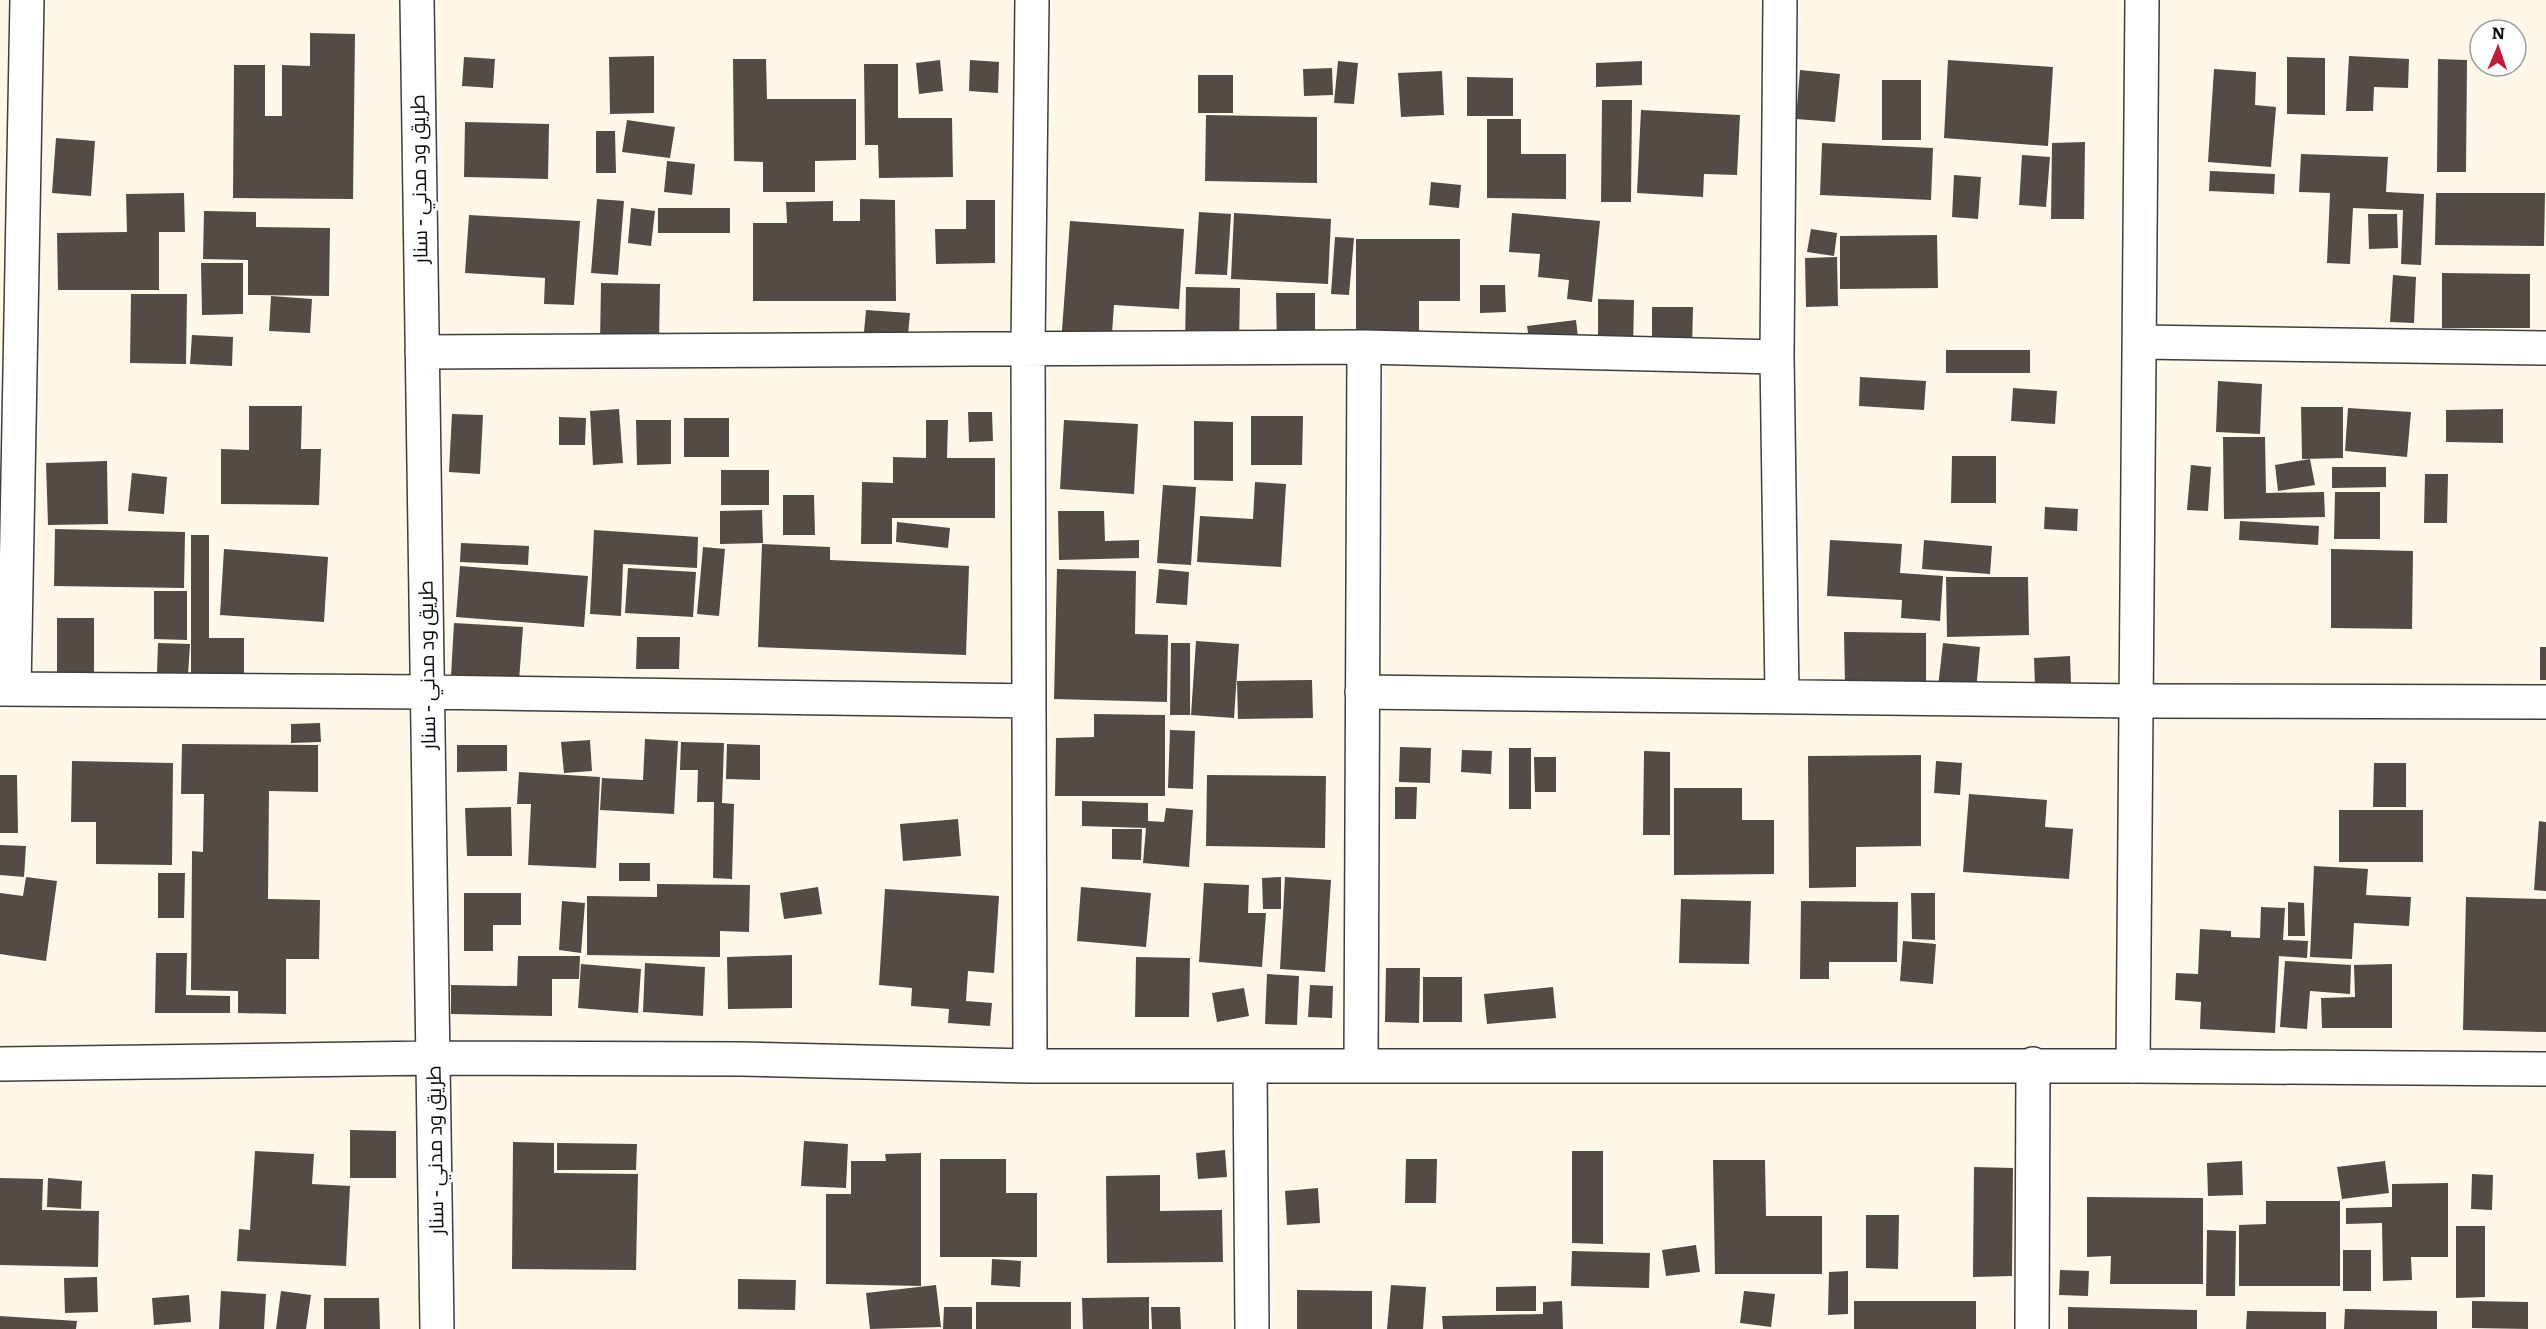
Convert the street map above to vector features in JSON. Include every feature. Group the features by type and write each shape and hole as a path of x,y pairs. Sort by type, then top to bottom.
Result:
{"street":[{"path":"27,0 10,348 7,689 427,692 1028,701"},
{"name":"طريق ود مدني - سنار","path":"417,0 437,1329"},
{"path":"1030,1066 1028,347 1032,0"},
{"path":"1780,0 1777,357 1782,695"},
{"path":"2133,1066 2142,0"},
{"path":"2140,342 2546,348"},
{"path":"422,352 1364,347 1777,357"},
{"path":"1361,1065 1364,347"},
{"path":"1362,692 1782,695 2136,701 2546,702"},
{"path":"0,1065 434,1058 741,1059 1030,1066 2033,1064 2546,1069"},
{"path":"2032,1329 2033,1064"},
{"path":"1250,1066 1252,1329"}],"building":[{"path":"310,33 355,34 353,199 233,198 234,65 265,65 265,116 282,116 282,65 310,66"},
{"path":"654,56 654,113 610,114 609,57"},
{"path":"2349,56 2409,59 2408,88 2374,87 2373,111 2346,111"},
{"path":"464,57 495,59 493,88 462,86"},
{"path":"2287,57 2325,58 2325,115 2287,114"},
{"path":"733,59 766,59 767,99 856,99 856,160 815,161 815,192 763,192 763,162 734,161"},
{"path":"2438,59 2467,60 2466,172 2437,172"},
{"path":"940,60 943,91 919,94 916,63"},
{"path":"970,60 999,62 998,93 969,91"},
{"path":"1948,60 2053,67 2048,146 1944,138"},
{"path":"1338,61 1358,63 1354,104 1334,103"},
{"path":"1642,61 1642,85 1596,87 1596,63"},
{"path":"864,64 898,64 898,118 952,118 953,177 879,178 878,145 865,145"},
{"path":"1332,68 1333,95 1304,96 1303,69"},
{"path":"2214,69 2256,72 2255,105 2276,107 2271,167 2208,162"},
{"path":"1800,70 1840,74 1835,122 1796,119"},
{"path":"1442,71 1444,115 1401,117 1398,73"},
{"path":"1198,75 1233,75 1233,113 1198,113"},
{"path":"1467,77 1513,78 1513,116 1467,116"},
{"path":"1882,80 1921,80 1921,140 1882,140"},
{"path":"1602,100 1632,100 1631,202 1601,202"},
{"path":"1641,110 1740,115 1737,175 1704,174 1703,197 1637,193"},
{"path":"1206,115 1317,117 1317,183 1205,181"},
{"path":"1487,119 1521,119 1521,154 1566,154 1566,199 1487,198"},
{"path":"627,120 675,127 670,158 622,152"},
{"path":"465,122 549,124 548,179 464,177"},
{"path":"596,131 615,131 616,173 596,173"},
{"path":"56,138 95,141 91,196 52,193"},
{"path":"2085,142 2084,219 2051,219 2052,143"},
{"path":"1822,143 1933,148 1931,200 1820,195"},
{"path":"2301,154 2388,157 2386,192 2424,194 2421,265 2401,264 2403,210 2353,208 2350,264 2327,263 2330,193 2299,192"},
{"path":"2022,155 2050,157 2046,207 2019,205"},
{"path":"667,161 695,164 692,195 664,192"},
{"path":"2210,171 2275,174 2274,194 2209,191"},
{"path":"1954,175 1981,177 1978,219 1952,217"},
{"path":"1431,182 1461,185 1459,208 1429,205"},
{"path":"184,193 185,232 159,232 159,290 58,290 57,233 127,232 126,194"},
{"path":"2436,193 2545,193 2544,246 2435,245"},
{"path":"597,199 624,201 618,275 591,273"},
{"path":"860,199 895,200 896,301 753,301 753,223 787,223 786,202 833,201 833,221 860,221"},
{"path":"966,200 995,200 995,263 936,264 935,229 966,229"},
{"path":"631,208 655,211 651,246 628,243"},
{"path":"658,208 730,208 730,233 658,233"},
{"path":"204,211 256,212 256,227 330,228 329,296 248,295 248,260 203,259"},
{"path":"1199,212 1231,214 1227,275 1195,274"},
{"path":"1234,213 1331,219 1328,284 1231,279"},
{"path":"1512,213 1600,221 1592,302 1567,299 1569,280 1538,277 1540,254 1509,252"},
{"path":"2368,214 2397,214 2398,248 2369,249"},
{"path":"469,215 580,221 574,305 544,304 545,278 465,273"},
{"path":"1070,221 1184,229 1179,309 1114,305 1111,347 1061,344"},
{"path":"1811,229 1837,233 1834,256 1807,252"},
{"path":"1937,235 1938,288 1840,289 1840,236"},
{"path":"1335,237 1354,238 1349,295 1331,294"},
{"path":"1356,239 1460,239 1460,301 1419,301 1419,332 1356,332"},
{"path":"1837,257 1838,306 1806,307 1805,258"},
{"path":"201,263 243,263 243,314 202,315"},
{"path":"2442,273 2530,274 2530,328 2442,328"},
{"path":"2393,275 2416,277 2414,323 2390,322"},
{"path":"601,283 660,284 659,344 600,343"},
{"path":"1480,285 1505,285 1506,312 1480,313"},
{"path":"1186,287 1240,288 1239,347 1185,347"},
{"path":"1276,293 1315,293 1315,348 1277,349"},
{"path":"131,294 187,294 186,364 130,363"},
{"path":"271,296 312,299 310,333 269,331"},
{"path":"1598,299 1634,300 1633,351 1598,350"},
{"path":"1652,307 1693,307 1692,349 1652,348"},
{"path":"866,310 910,313 907,346 863,343"},
{"path":"1576,320 1579,346 1531,352 1527,326"},
{"path":"192,335 233,337 232,366 190,364"},
{"path":"1946,350 2030,350 2030,373 1946,373"},
{"path":"1860,377 1926,381 1924,410 1859,406"},
{"path":"2218,381 2262,384 2260,434 2216,432"},
{"path":"2013,388 2057,391 2055,424 2011,421"},
{"path":"249,406 302,406 301,449 321,449 319,505 221,504 221,449 249,450"},
{"path":"2301,407 2343,407 2343,458 2302,459"},
{"path":"2348,408 2411,412 2407,457 2345,451"},
{"path":"619,409 623,463 593,465 590,411"},
{"path":"2503,409 2503,443 2446,442 2446,410"},
{"path":"968,412 992,412 993,441 969,442"},
{"path":"452,414 483,415 480,474 449,472"},
{"path":"1251,416 1303,416 1302,465 1251,465"},
{"path":"559,417 586,418 585,445 559,445"},
{"path":"684,418 729,418 729,457 684,457"},
{"path":"636,420 671,420 671,464 637,465"},
{"path":"926,420 948,420 947,458 995,458 995,518 892,518 892,544 861,544 862,482 893,483 893,457 926,458"},
{"path":"1064,420 1138,424 1134,494 1060,489"},
{"path":"1194,421 1233,422 1233,481 1194,480"},
{"path":"2223,437 2265,437 2266,493 2324,492 2325,517 2224,519"},
{"path":"1952,456 1996,456 1996,503 1951,503"},
{"path":"2310,459 2315,485 2278,491 2275,465"},
{"path":"107,461 108,524 48,525 46,463"},
{"path":"2191,465 2211,467 2208,511 2187,510"},
{"path":"2332,467 2386,467 2386,487 2332,488"},
{"path":"721,470 769,470 769,505 721,505"},
{"path":"132,473 167,477 164,514 128,511"},
{"path":"2425,474 2448,474 2447,523 2424,523"},
{"path":"1255,482 1286,484 1281,567 1197,562 1200,516 1253,519"},
{"path":"1163,485 1196,487 1191,565 1157,563"},
{"path":"2335,492 2380,492 2380,539 2334,539"},
{"path":"783,495 814,495 815,535 783,535"},
{"path":"2045,507 2078,509 2077,531 2044,529"},
{"path":"762,510 763,543 720,544 720,511"},
{"path":"1058,511 1104,511 1105,541 1139,540 1139,558 1059,560"},
{"path":"2240,521 2319,526 2318,545 2239,540"},
{"path":"897,522 950,528 948,548 896,542"},
{"path":"55,529 185,532 184,588 54,586"},
{"path":"594,530 698,537 697,568 623,564 621,616 590,614"},
{"path":"191,535 209,535 209,638 244,638 244,674 191,675"},
{"path":"1830,540 1902,544 1900,573 1943,576 1940,621 1901,618 1902,600 1827,596"},
{"path":"1924,540 1992,546 1990,574 1922,569"},
{"path":"461,543 529,546 528,565 460,562"},
{"path":"762,544 830,547 830,560 969,566 966,655 758,647"},
{"path":"703,547 725,549 719,616 697,614"},
{"path":"224,549 328,557 324,622 220,615"},
{"path":"2331,549 2413,551 2412,629 2331,628"},
{"path":"460,566 588,576 584,627 456,617"},
{"path":"628,568 696,572 693,617 625,613"},
{"path":"1057,569 1136,571 1135,634 1168,635 1167,702 1054,699"},
{"path":"1159,569 1189,572 1187,605 1156,603"},
{"path":"1946,577 2028,577 2029,635 1947,637"},
{"path":"154,591 187,591 187,640 154,639"},
{"path":"57,618 94,618 94,673 57,673"},
{"path":"454,623 523,627 519,681 451,676"},
{"path":"1844,632 1926,633 1926,687 1845,686"},
{"path":"637,637 680,637 679,669 636,669"},
{"path":"1196,641 1239,644 1234,718 1191,715"},
{"path":"158,643 190,644 188,675 157,673"},
{"path":"1171,643 1190,643 1190,715 1170,715"},
{"path":"1943,643 1980,647 1976,691 1938,687"},
{"path":"2540,647 2546,647 2546,680 2540,680"},
{"path":"2070,656 2071,684 2035,686 2034,658"},
{"path":"1312,680 1313,718 1238,719 1237,681"},
{"path":"1094,714 1165,715 1165,796 1055,796 1056,738 1094,737"},
{"path":"320,723 321,742 291,743 291,724"},
{"path":"1170,730 1195,731 1193,789 1168,788"},
{"path":"645,739 678,741 674,814 600,810 602,778 643,780"},
{"path":"590,740 592,771 564,773 561,742"},
{"path":"681,742 724,743 722,803 734,804 732,879 713,878 714,802 697,802 698,770 680,770"},
{"path":"182,744 318,745 318,792 269,791 268,899 320,900 319,959 286,959 286,1014 238,1013 238,991 191,990 192,851 203,852 204,794 181,794"},
{"path":"727,744 760,745 760,780 726,779"},
{"path":"457,745 507,745 507,771 457,772"},
{"path":"1400,747 1431,748 1430,783 1399,782"},
{"path":"1509,748 1531,748 1531,809 1509,809"},
{"path":"1462,750 1492,751 1491,774 1461,772"},
{"path":"1644,751 1670,752 1670,835 1643,835"},
{"path":"1921,755 1921,846 1856,847 1856,887 1809,888 1808,756"},
{"path":"1534,757 1556,757 1556,792 1535,792"},
{"path":"72,761 173,763 172,865 96,864 96,822 71,822"},
{"path":"1936,761 1962,763 1960,795 1934,793"},
{"path":"2374,763 2406,763 2406,807 2373,807"},
{"path":"519,772 600,777 596,868 528,865 531,804 517,804"},
{"path":"0,775 17,775 18,833 0,833"},
{"path":"1207,775 1326,776 1325,848 1206,846"},
{"path":"1395,787 1417,787 1416,819 1395,819"},
{"path":"1674,788 1742,788 1742,820 1774,820 1774,874 1674,875"},
{"path":"1969,794 2047,800 2045,827 2073,829 2069,879 1963,872"},
{"path":"1082,801 1148,803 1148,821 1164,822 1166,808 1193,810 1189,867 1143,863 1146,828 1082,826"},
{"path":"511,807 512,856 467,856 465,808"},
{"path":"2339,810 2423,810 2423,862 2339,862"},
{"path":"958,819 961,856 903,861 900,824"},
{"path":"2539,821 2546,822 2546,891 2534,890"},
{"path":"1112,829 1142,829 1141,860 1112,859"},
{"path":"0,845 26,846 24,877 0,875"},
{"path":"619,863 650,863 650,881 619,881"},
{"path":"2314,866 2368,869 2366,895 2411,897 2409,926 2354,923 2352,959 2310,957"},
{"path":"158,873 185,873 184,918 158,918"},
{"path":"26,877 57,881 46,961 0,954 0,893 23,896"},
{"path":"1281,877 1281,909 1263,909 1262,878"},
{"path":"1285,877 1331,880 1325,972 1280,969"},
{"path":"1204,883 1249,885 1248,913 1266,913 1262,967 1199,962"},
{"path":"657,884 750,885 749,932 720,931 720,957 587,955 587,896 657,897"},
{"path":"818,887 822,914 784,919 780,893"},
{"path":"1081,887 1151,893 1146,947 1077,941"},
{"path":"885,889 999,896 994,973 968,971 966,1001 992,1003 990,1026 948,1023 949,1009 911,1006 912,988 879,985"},
{"path":"464,893 521,893 521,925 493,925 493,951 464,951"},
{"path":"1911,893 1935,893 1935,940 1912,939"},
{"path":"2466,897 2546,899 2546,1032 2463,1030"},
{"path":"1681,899 1751,901 1749,964 1679,963"},
{"path":"562,901 585,903 581,953 559,950"},
{"path":"1801,901 1898,902 1897,962 1829,962 1829,979 1800,979"},
{"path":"2288,902 2304,903 2305,936 2288,936"},
{"path":"2261,907 2285,908 2283,940 2308,941 2307,958 2279,956 2275,1033 2200,1029 2201,1002 2175,1000 2176,973 2198,974 2200,929 2231,931 2231,937 2260,938"},
{"path":"1903,941 1936,944 1933,984 1900,981"},
{"path":"156,953 187,953 186,995 230,996 230,1013 155,1013"},
{"path":"792,955 792,1008 728,1009 727,957"},
{"path":"518,956 580,956 579,979 552,979 552,1016 451,1014 451,985 517,986"},
{"path":"1136,957 1190,958 1189,1017 1135,1017"},
{"path":"2285,961 2351,965 2350,994 2310,991 2307,1029 2280,1027"},
{"path":"645,963 705,967 703,1016 643,1012"},
{"path":"581,964 641,969 638,1013 578,1008"},
{"path":"2392,964 2392,1028 2322,1028 2321,998 2355,997 2354,965"},
{"path":"1386,968 1420,968 1419,1023 1385,1022"},
{"path":"1267,974 1299,976 1297,1025 1265,1024"},
{"path":"1423,977 1462,977 1462,1022 1423,1022"},
{"path":"1310,985 1333,986 1332,1018 1308,1017"},
{"path":"1553,987 1556,1018 1487,1024 1484,994"},
{"path":"1244,988 1249,1016 1217,1022 1212,993"},
{"path":"350,1130 396,1131 396,1178 350,1178"},
{"path":"804,1141 848,1144 846,1188 801,1186"},
{"path":"513,1142 554,1143 554,1173 638,1174 636,1270 512,1269"},
{"path":"557,1143 637,1144 636,1170 557,1170"},
{"path":"1225,1150 1227,1177 1198,1179 1196,1153"},
{"path":"255,1151 314,1154 312,1184 350,1186 346,1266 237,1261 239,1229 250,1230"},
{"path":"1572,1151 1603,1151 1603,1244 1572,1243"},
{"path":"921,1153 921,1286 826,1284 826,1194 851,1194 851,1161 886,1161 885,1154"},
{"path":"940,1159 1006,1159 1006,1193 1037,1193 1037,1257 940,1257"},
{"path":"1406,1159 1437,1159 1436,1203 1405,1203"},
{"path":"1713,1160 1765,1160 1766,1216 1822,1216 1822,1274 1715,1274"},
{"path":"2242,1161 2243,1195 2208,1196 2207,1163"},
{"path":"2385,1161 2389,1193 2342,1199 2337,1167"},
{"path":"1974,1167 2013,1168 2012,1276 1973,1277"},
{"path":"2472,1174 2493,1175 2492,1210 2471,1209"},
{"path":"1160,1175 1160,1211 1222,1210 1223,1262 1107,1263 1106,1176"},
{"path":"0,1178 43,1179 42,1210 99,1211 98,1267 0,1265"},
{"path":"48,1178 82,1181 81,1209 47,1207"},
{"path":"2448,1183 2448,1257 2411,1257 2412,1280 2383,1281 2382,1223 2346,1224 2346,1208 2392,1207 2392,1184"},
{"path":"1318,1188 1320,1223 1287,1225 1285,1191"},
{"path":"2087,1197 2203,1198 2203,1284 2110,1284 2111,1256 2087,1257"},
{"path":"2266,1201 2340,1201 2340,1286 2239,1286 2239,1225 2266,1224"},
{"path":"1866,1215 1899,1215 1898,1269 1866,1268"},
{"path":"2456,1226 2485,1226 2485,1297 2456,1298"},
{"path":"2207,1230 2236,1231 2235,1296 2206,1296"},
{"path":"1696,1245 1700,1272 1666,1276 1662,1250"},
{"path":"2343,1250 2371,1250 2371,1291 2343,1291"},
{"path":"1572,1251 1650,1253 1649,1288 1571,1286"},
{"path":"992,1259 1021,1261 1020,1287 991,1285"},
{"path":"2060,1270 2089,1271 2088,1296 2059,1295"},
{"path":"1848,1271 1848,1314 1828,1315 1829,1272"},
{"path":"97,1277 98,1312 65,1313 64,1278"},
{"path":"738,1279 796,1280 795,1310 738,1309"},
{"path":"936,1285 941,1327 870,1329 866,1293"},
{"path":"1391,1285 1426,1287 1423,1329 1387,1329"},
{"path":"1536,1286 1536,1311 1496,1311 1496,1287"},
{"path":"1297,1290 1372,1291 1372,1329 1297,1329"},
{"path":"221,1291 266,1294 264,1329 219,1329"},
{"path":"281,1291 311,1295 306,1329 276,1329"},
{"path":"1744,1291 1775,1294 1771,1327 1740,1323"},
{"path":"189,1295 191,1322 154,1325 152,1298"},
{"path":"1149,1297 1149,1329 1083,1329 1082,1298"},
{"path":"324,1298 379,1298 380,1329 324,1329"},
{"path":"1562,1301 1563,1329 1443,1329 1442,1316 1543,1314 1543,1302"},
{"path":"1854,1301 1976,1301 1976,1329 1854,1329"},
{"path":"2472,1301 2528,1302 2528,1329 2472,1328"},
{"path":"976,1302 1071,1302 1071,1329 976,1329"},
{"path":"944,1307 972,1307 972,1329 943,1329"},
{"path":"1151,1307 1180,1307 1181,1329 1152,1329"},
{"path":"2068,1307 2197,1310 2197,1329 2068,1329"},
{"path":"2345,1309 2437,1311 2437,1329 2344,1329"},
{"path":"2247,1311 2326,1312 2326,1329 2246,1329"},
{"path":"0,1316 77,1321 76,1329 0,1329"}]}
